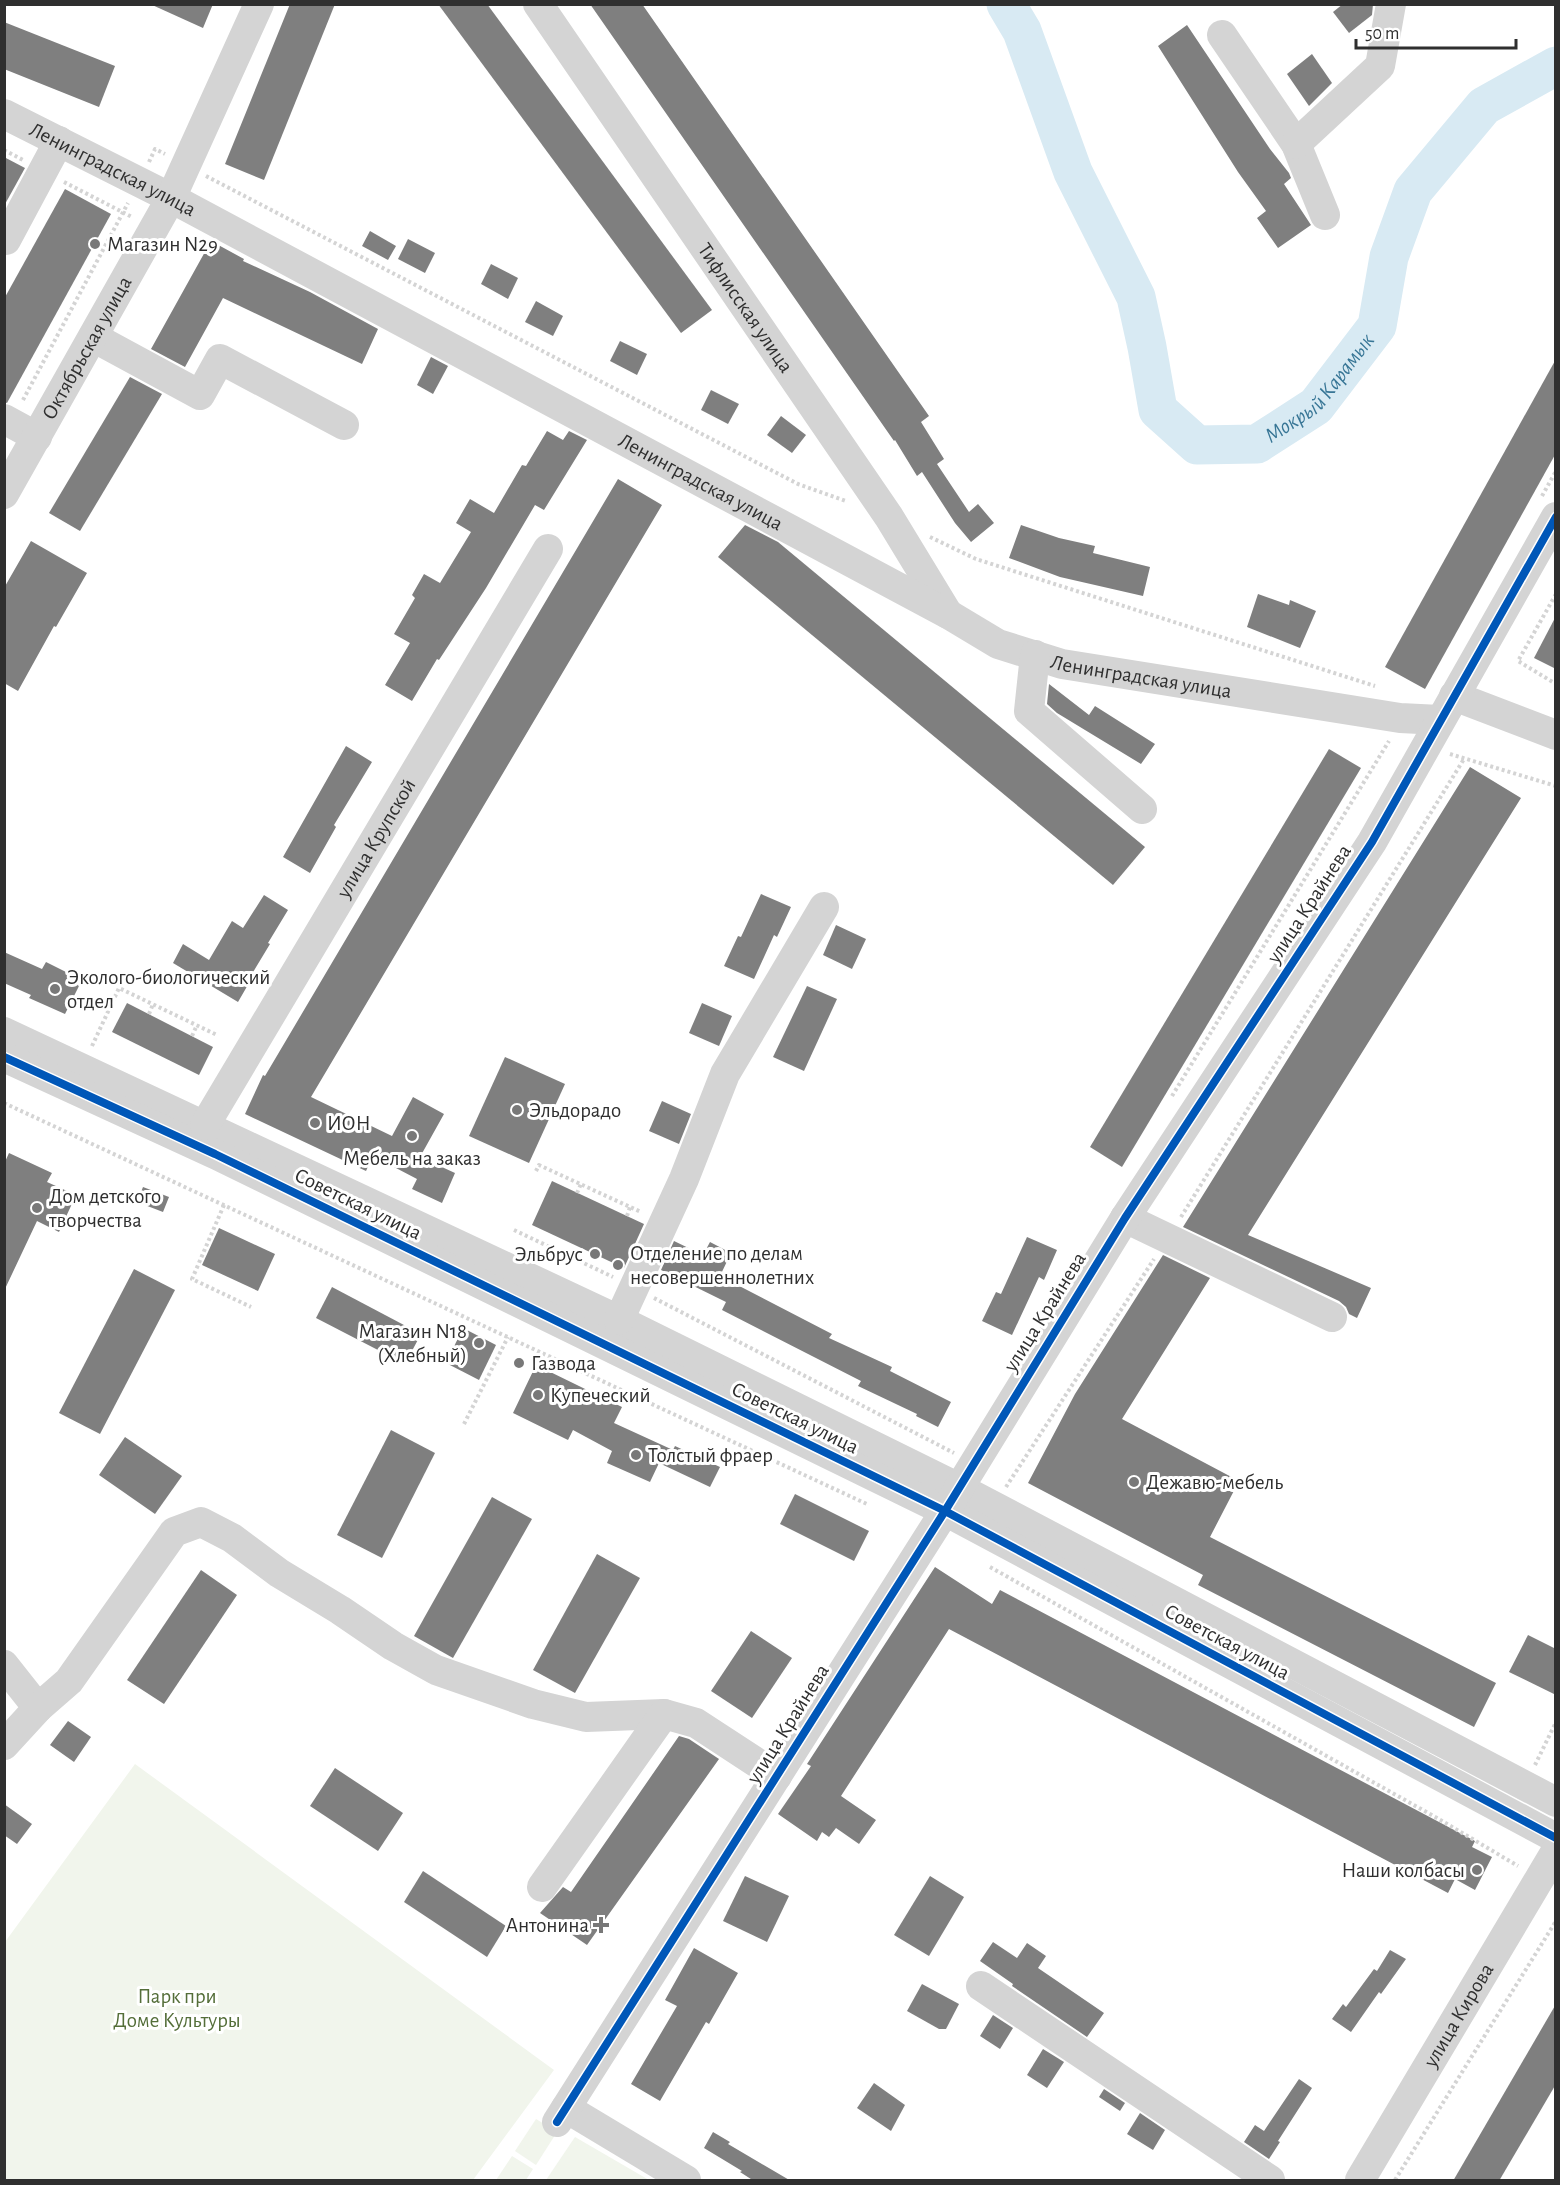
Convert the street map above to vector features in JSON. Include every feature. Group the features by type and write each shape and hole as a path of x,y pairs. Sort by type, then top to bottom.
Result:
{"street":[{"name":"Октябрьская улица","path":"4,494 18,426 93,337 171,198 259,4"},
{"name":"Тифлисская улица","path":"538,4 889,517 948,614"},
{"path":"1296,144 1380,66 1391,4"},
{"path":"1222,35 1296,144 1324,215"},
{"name":"Ленинградская улица","path":"4,114 171,198 948,614 998,644 1062,664 1400,718 1455,706 1556,735"},
{"path":"5,241 59,141"},
{"path":"93,337 201,395 220,359 344,425"},
{"name":"улица Крайнева","path":"686,2181 561,2115 958,1489 1125,1218 1372,842 1425,747 1455,706 1556,517"},
{"name":"улица Крупской","path":"205,1125 548,549"},
{"path":"1035,655 1029,711 1142,809"},
{"path":"618,1320 684,1179 725,1074 824,907"},
{"name":"Советская улица","path":"4,1032 618,1320 994,1507 1556,1802"},
{"name":"Советская улица","path":"4,1057 958,1489 1556,1838"},
{"path":"1125,1218 1332,1317"},
{"path":"4,1745 38,1708 69,1681 174,1532 201,1522 232,1539 279,1573 393,1646 436,1670 533,1704 586,1717 664,1714 696,1723 777,1776"},
{"path":"4,1665 38,1708"},
{"path":"542,1887 664,1714"},
{"name":"улица Кирова","path":"1360,2181 1556,1851"},
{"path":"981,1986 1270,2181"}],"path":[{"path":"155,149 798,484 849,502"},
{"path":"4,150 153,229"},
{"path":"18,426 123,213"},
{"path":"928,535 976,559 1378,688"},
{"path":"1556,594 1518,661 1556,684"},
{"path":"1167,1105 1387,747 1400,718"},
{"path":"1425,747 1556,786"},
{"path":"994,1507 1168,1239 1464,759"},
{"path":"92,1046 119,988 217,1035"},
{"path":"149,1014 153,1004"},
{"path":"192,1036 197,1025"},
{"path":"4,1103 873,1507"},
{"path":"536,1172 539,1165 664,1223"},
{"path":"577,1193 581,1184"},
{"path":"224,1205 192,1279 251,1307"},
{"path":"627,1216 630,1207"},
{"path":"514,1230 634,1287 953,1452 958,1489"},
{"path":"464,1424 508,1337"},
{"path":"987,1565 1437,1818 1539,1879"},
{"path":"1533,1768 1556,1722"},
{"path":"1395,2181 1556,1921"}],"green space":[{"name":"Парк при Доме Культуры","path":"135,1764 554,2070 473,2180 5,2180 5,1942"},
{"path":"536,2119 557,2132 536,2165 515,2151"},
{"path":"575,2137 649,2180 546,2180"},
{"path":"512,2156 533,2169 526,2180 496,2180"}],"building":[{"path":"150,4 213,4 203,28"},
{"path":"290,4 335,4 264,180 225,164"},
{"path":"438,4 487,4 712,310 681,333"},
{"path":"590,4 642,4 929,416 921,422 944,459 937,464 969,512 978,504 994,523 971,542 955,523 922,472 917,476 895,440"},
{"path":"1343,4 1373,4 1372,15 1349,33 1333,12"},
{"path":"4,22 115,66 99,107 4,69"},
{"path":"1187,25 1270,149 1289,173 1291,178 1284,184 1311,225 1278,248 1257,218 1266,211 1238,172 1158,46"},
{"path":"1312,54 1332,83 1309,106 1287,74"},
{"path":"4,157 25,168 4,206"},
{"path":"65,189 111,214 7,403 4,402 4,299"},
{"path":"370,231 396,246 388,260 362,246"},
{"path":"408,239 435,253 425,273 398,259"},
{"path":"211,241 244,259 243,261 310,292 378,329 362,364 223,298 185,367 151,349"},
{"path":"491,264 518,278 508,299 481,284"},
{"path":"536,301 563,316 553,336 525,322"},
{"path":"620,341 647,354 637,375 610,361"},
{"path":"431,357 448,366 433,394 417,385"},
{"path":"1556,359 1556,453 1425,689 1385,667"},
{"path":"130,377 162,394 80,531 49,513"},
{"path":"711,390 739,404 728,424 701,410"},
{"path":"781,416 806,435 792,453 767,435"},
{"path":"547,431 563,440 569,431 587,440 544,510 535,505 486,588 439,660 437,659 412,701 385,685 410,643 394,634 415,598 412,595 424,574 440,583 471,532 456,523 470,499 494,513 522,465 526,466"},
{"path":"618,479 662,505 311,1097 392,1136 413,1097 444,1114 420,1157 455,1173 442,1203 412,1189 417,1179 373,1156 366,1171 245,1114 263,1075 265,1076"},
{"path":"745,525 778,542 1145,847 1113,885 718,557"},
{"path":"1021,525 1059,538 1095,546 1093,553 1150,567 1143,596 1060,577 1009,558"},
{"path":"31,541 87,573 18,691 4,683 4,588"},
{"path":"1258,594 1289,605 1290,600 1316,611 1300,648 1247,627"},
{"path":"1556,616 1556,669 1534,658"},
{"path":"1049,684 1089,715 1095,706 1155,744 1141,764 1057,713 1047,704"},
{"path":"346,746 372,762 334,825 336,827 310,873 283,857"},
{"path":"1329,749 1361,768 1122,1167 1090,1147"},
{"path":"1470,767 1521,798 1248,1235 1371,1288 1357,1318 1349,1314 1346,1307 1339,1301 1183,1227"},
{"path":"761,894 791,907 777,937 774,935 754,979 724,966 738,936 741,937"},
{"path":"264,895 288,910 268,943 270,944 238,1002 173,963 183,944 209,960 232,921 243,928"},
{"path":"836,925 866,939 852,969 823,955"},
{"name":"Эколого-биологический отдел","path":"4,952 42,969 46,962 82,980 65,1014 29,998 31,995 4,983"},
{"path":"807,986 837,999 804,1071 773,1057"},
{"path":"127,1003 213,1047 199,1075 112,1032"},
{"path":"702,1003 732,1016 719,1046 689,1033"},
{"name":"Эльдорадо","path":"505,1057 565,1084 529,1163 469,1136"},
{"path":"662,1101 691,1114 679,1144 649,1131"},
{"name":"Дом детского творчества","path":"9,1153 52,1173 47,1182 76,1195 59,1232 37,1221 4,1291 4,1164"},
{"path":"552,1181 644,1224 624,1268 532,1225"},
{"path":"143,1187 169,1197 163,1212 137,1202"},
{"path":"219,1228 275,1254 258,1291 202,1265"},
{"path":"1027,1237 1057,1250 1044,1280 1039,1277 1012,1335 982,1321 996,1292 1001,1294"},
{"path":"674,1241 703,1255 710,1242 731,1253 720,1276 832,1334 829,1338 892,1367 890,1371 951,1402 938,1427 916,1416 917,1414 858,1386 861,1381 722,1310 726,1302 661,1270"},
{"path":"1163,1255 1210,1278 1122,1419 1239,1481 1210,1537 1496,1683 1474,1727 1198,1585 1203,1575 1028,1483 1075,1394"},
{"path":"134,1269 175,1290 100,1434 59,1413"},
{"path":"332,1287 421,1334 405,1364 316,1318"},
{"path":"463,1328 496,1345 479,1380 446,1363"},
{"path":"536,1365 622,1407 614,1423 673,1450 675,1446 720,1467 710,1487 659,1463 650,1482 607,1463 612,1451 573,1430 568,1440 513,1413"},
{"path":"391,1430 435,1453 382,1558 337,1535"},
{"path":"125,1437 182,1476 155,1514 99,1475"},
{"path":"795,1494 869,1531 854,1561 780,1524"},
{"path":"492,1497 532,1519 453,1658 414,1636"},
{"path":"597,1554 640,1578 575,1693 533,1670"},
{"path":"935,1567 992,1604 1000,1590 1475,1841 1472,1847 1492,1857 1475,1890 1455,1879 1448,1893 949,1629 841,1796 876,1820 859,1844 836,1828 829,1837 822,1832 817,1841 778,1814 811,1766 807,1764"},
{"path":"201,1570 237,1595 164,1704 127,1680"},
{"path":"751,1631 792,1658 752,1718 711,1691"},
{"path":"1528,1635 1556,1649 1556,1695 1509,1672"},
{"path":"68,1721 91,1737 74,1762 50,1745"},
{"path":"679,1736 689,1739 719,1759 587,1945 540,1913 563,1887 571,1892"},
{"path":"335,1768 403,1813 378,1851 310,1806"},
{"path":"4,1804 32,1824 17,1844 4,1835"},
{"path":"423,1871 506,1926 487,1957 404,1902"},
{"path":"745,1876 789,1896 767,1942 723,1921"},
{"path":"930,1876 964,1897 929,1956 894,1935"},
{"path":"993,1942 1017,1958 1027,1943 1046,1956 1038,1968 1104,2013 1087,2037 1012,1986 1013,1984 980,1961"},
{"path":"694,1948 738,1973 709,2024 706,2022 660,2101 631,2084 677,2006 665,2000"},
{"path":"1390,1950 1406,1959 1351,2032 1332,2019 1343,2004 1346,2007 1374,1969 1377,1971"},
{"path":"922,1984 959,2004 946,2029 939,2029 907,2011"},
{"path":"1556,2004 1556,2084 1499,2181 1453,2181"},
{"path":"993,2015 1013,2028 1000,2049 980,2036"},
{"path":"1043,2049 1064,2062 1047,2088 1027,2075"},
{"path":"1299,2079 1312,2088 1269,2159 1244,2142 1255,2125 1264,2131"},
{"path":"874,2083 905,2105 891,2131 857,2108"},
{"path":"1104,2089 1125,2103 1120,2111 1099,2097"},
{"path":"1140,2113 1165,2130 1153,2150 1127,2134"},
{"path":"713,2132 730,2142 728,2144 791,2181 754,2181 704,2148"}],"waterway":[{"name":"Мокрый Карамык","path":"1006,4 1022,31 1073,172 1136,297 1158,410 1197,445 1257,444 1316,406 1377,326 1389,257 1413,191 1484,106 1556,66"}],"cycle path":[{"path":"557,2122 945,1511 1125,1218 1372,842 1556,517"},
{"path":"4,1057 215,1154 945,1511 1556,1838"}],"place":[{"name":"Магазин N29","path":"95,244"},
{"name":"Эколого-биологический отдел","path":"55,989"},
{"name":"Эльдорадо","path":"517,1110"},
{"name":"ИОН","path":"315,1123"},
{"name":"Мебель на заказ","path":"412,1136"},
{"name":"Дом детского творчества","path":"37,1208"},
{"name":"Эльбрус","path":"595,1254"},
{"name":"Отделение по делам несовершеннолетних","path":"618,1265"},
{"name":"Магазин N18 (Хлебный)","path":"479,1343"},
{"name":"Газвода","path":"519,1363"},
{"name":"Купеческий","path":"538,1395"},
{"name":"Толстый фраер","path":"636,1455"},
{"name":"Дежавю-мебель","path":"1134,1482"},
{"name":"Наши колбасы","path":"1477,1870"},
{"name":"Антонина","path":"601,1925"}]}
